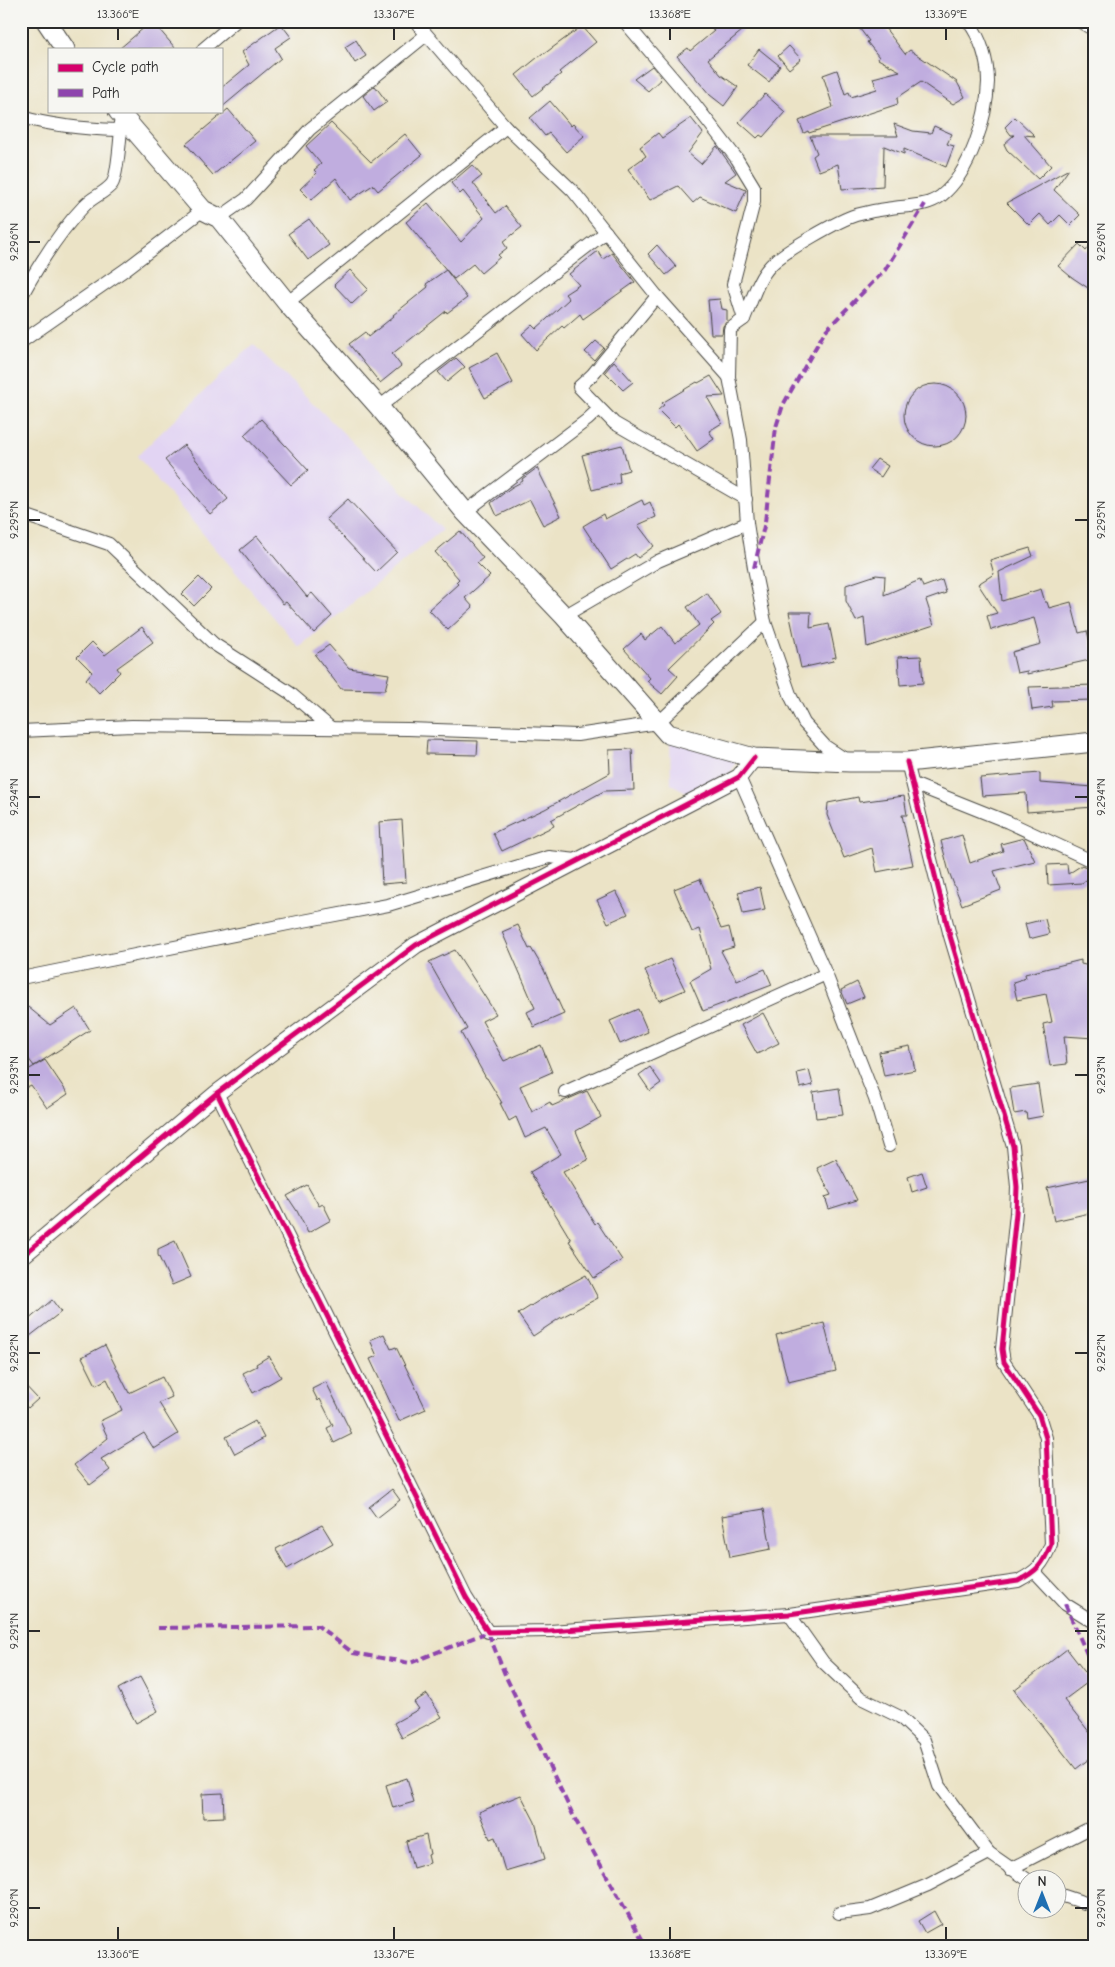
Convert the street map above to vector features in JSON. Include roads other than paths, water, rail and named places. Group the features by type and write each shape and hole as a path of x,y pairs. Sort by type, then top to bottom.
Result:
{"main road":[{"path":"46,21 64,48"},
{"path":"123,113 379,407 465,512 564,616 668,734 754,758 850,762 907,762 1094,742"}],"street":[{"path":"204,48 236,21"},
{"path":"415,21 506,127 573,191 657,296 729,377"},
{"path":"624,21 693,102 737,159 754,187 754,202 733,284 744,319"},
{"path":"850,762 824,746 804,723 791,697 766,622 754,568 747,523 741,440 729,377 730,329 744,319 761,279 771,264 782,256 855,215 886,208 925,204 941,196 957,178 971,154 982,117 988,82 984,52 975,30 968,21"},
{"path":"1079,21 1094,30"},
{"path":"21,342 126,269 211,214 246,199 310,129 426,35"},
{"path":"21,117 74,127 118,130 123,113"},
{"path":"21,298 39,263 64,229 86,203 112,184 115,175 123,113"},
{"path":"287,303 506,127"},
{"path":"379,407 606,232"},
{"path":"657,296 592,376 579,387 614,423 746,499"},
{"path":"465,512 599,409"},
{"path":"21,514 109,544 214,644 290,693 331,728"},
{"path":"564,616 658,561 747,523"},
{"path":"21,731 132,726 408,729 577,736 658,723 766,622"},
{"path":"21,1257 217,1094 416,945 739,777 754,758"},
{"path":"217,1094 466,1596 488,1632 550,1631 789,1614 1018,1581 1035,1572 1046,1559 1051,1544 1046,1438 1039,1415 1004,1362 1002,1349 1016,1213 1017,1187 1013,1146 950,936 907,762"},
{"path":"739,777 826,974 875,1099 889,1146"},
{"path":"913,784 1008,822 1094,862"},
{"path":"21,978 298,922 388,906 549,857 577,860"},
{"path":"565,1092 826,974"},
{"path":"1035,1572 1064,1604 1094,1622"},
{"path":"789,1614 823,1662 861,1698 900,1717 924,1740 939,1786 989,1853 1018,1874"},
{"path":"1010,1869 1094,1826"},
{"path":"839,1913 870,1909 928,1885 989,1853"},
{"path":"1068,1897 1094,1906"}]}
